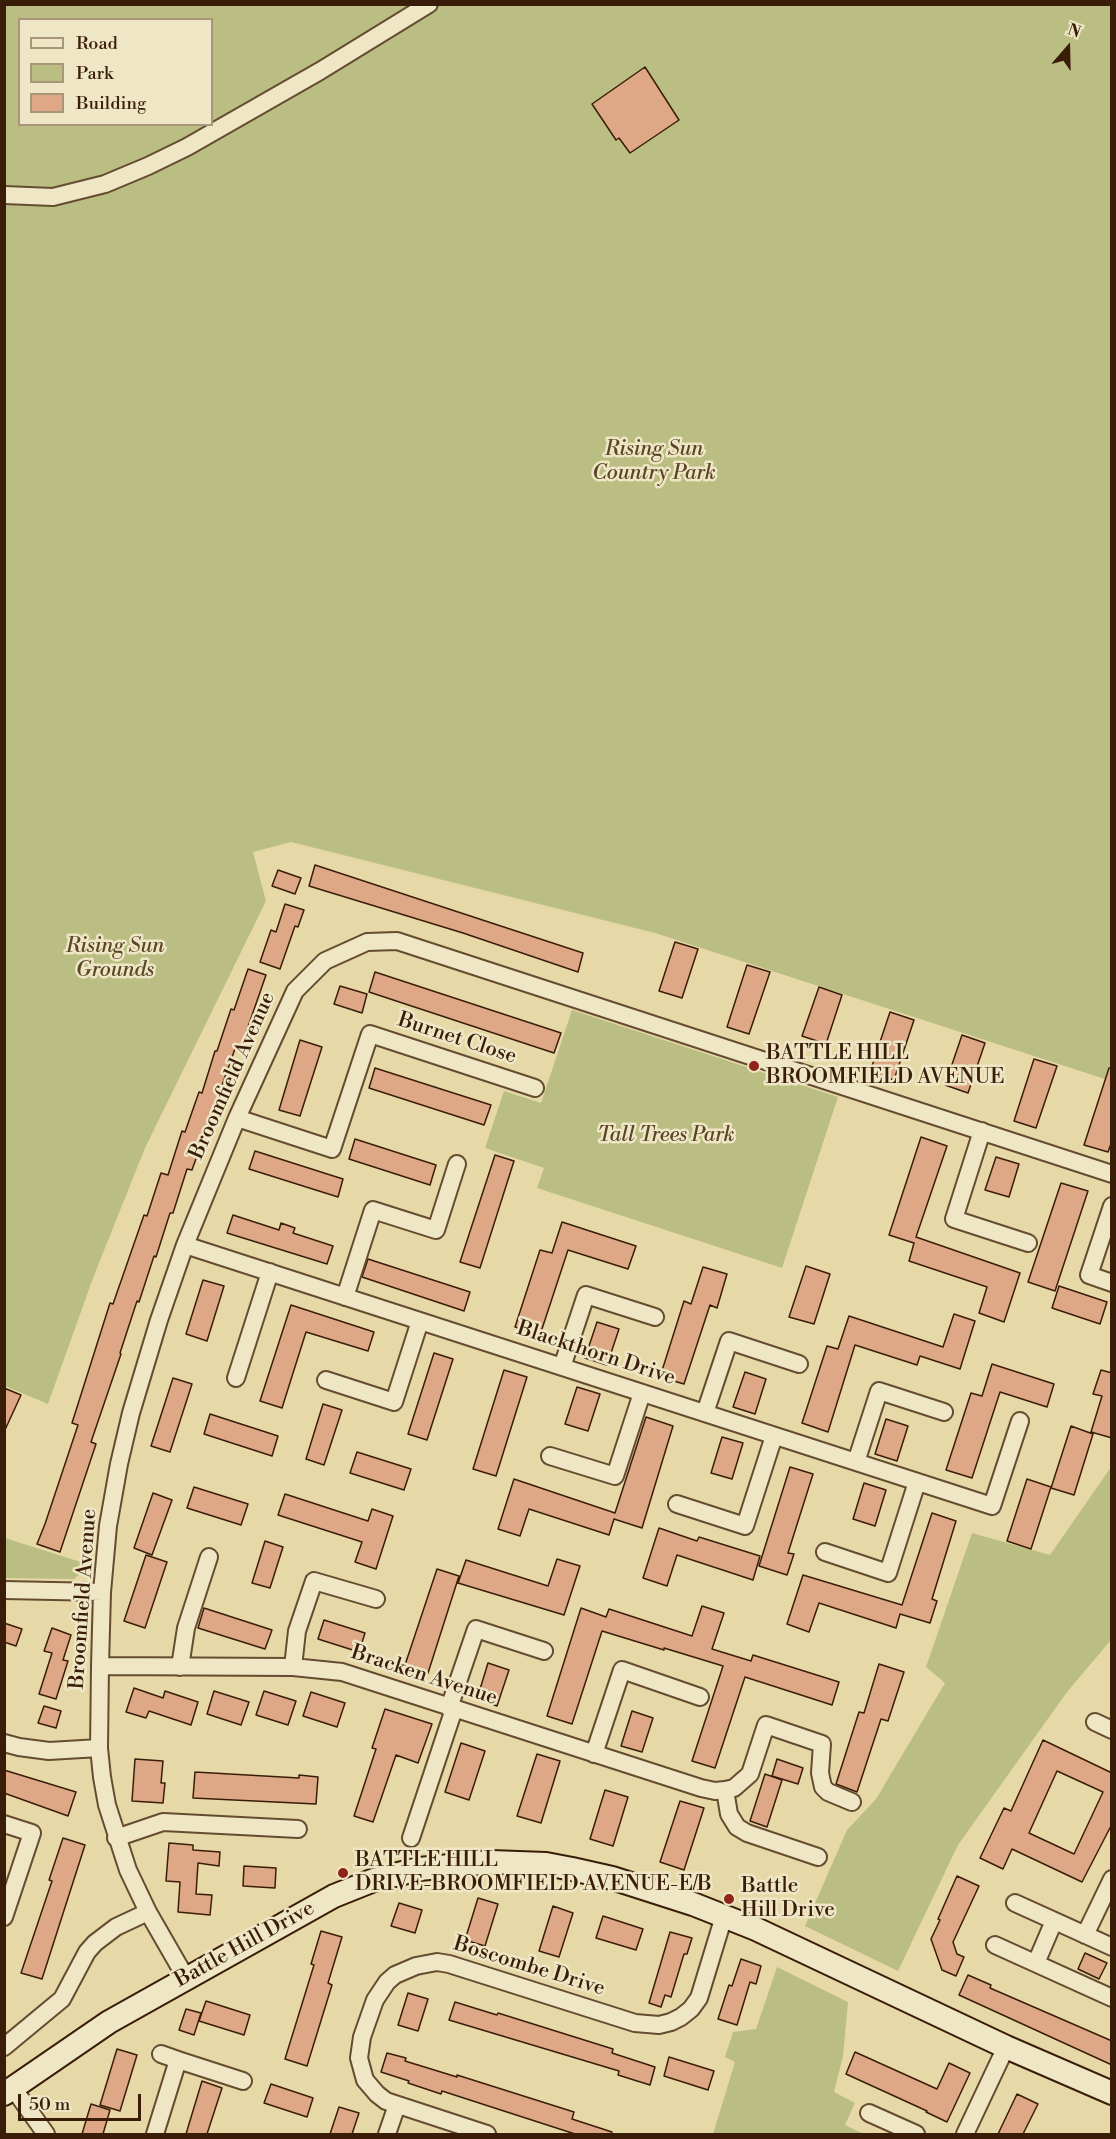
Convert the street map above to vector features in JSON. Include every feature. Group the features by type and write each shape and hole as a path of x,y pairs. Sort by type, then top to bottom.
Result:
{"street":[{"path":"4,195 43,197 63,195 105,184 148,166 187,147 320,71 429,4"},
{"name":"Broomfield Avenue","path":"186,1978 148,1912 128,1870 107,1805 99,1748 102,1592 108,1526 119,1464 156,1330 185,1245 237,1118 295,991 325,961 367,942 396,941 1112,1174"},
{"name":"Burnet Close","path":"237,1118 332,1149 370,1034 534,1088"},
{"path":"982,1131 954,1219 1028,1243"},
{"path":"345,1297 373,1210 436,1230 457,1164"},
{"path":"1111,1208 1089,1275 1112,1283"},
{"name":"Blackthorn Drive","path":"185,1245 992,1506 1020,1421"},
{"path":"236,1378 270,1272"},
{"path":"562,1367 586,1295 655,1317"},
{"path":"326,1380 394,1402 420,1321"},
{"path":"705,1413 729,1341 800,1364"},
{"path":"856,1462 879,1391 944,1412"},
{"path":"550,1456 615,1476 642,1393"},
{"path":"676,1504 745,1526 774,1436"},
{"path":"825,1552 888,1572 917,1482"},
{"path":"180,1666 186,1628 209,1557"},
{"path":"292,1667 297,1631 314,1581 376,1599"},
{"path":"4,1590 102,1592"},
{"path":"411,1838 476,1629 544,1652"},
{"name":"Bracken Avenue","path":"100,1666 292,1667 352,1675 701,1788 715,1791 725,1790"},
{"path":"594,1754 622,1670 700,1696"},
{"path":"1095,1722 1112,1730"},
{"path":"818,1857 747,1833 737,1827 729,1814 725,1790 734,1788 750,1774 766,1725 822,1744 820,1773 823,1787 828,1792 852,1802"},
{"path":"4,1743 49,1751 99,1748"},
{"path":"116,1838 163,1822 297,1829"},
{"path":"4,1824 32,1833 4,1917"},
{"name":"Battle Hill Drive","path":"9,2091 109,2022 334,1896 394,1875 438,1866 508,1862 563,1867 641,1887 724,1916 1006,2047 1112,2093"},
{"path":"1085,1935 1112,1879"},
{"path":"1015,1903 1112,1947"},
{"path":"4,2047 62,1999 87,1952 95,1943 116,1928 148,1912"},
{"name":"Boscombe Drive","path":"487,2134 386,2101 370,2087 361,2069 359,2058 362,2037 380,1990 395,1976 426,1963 449,1964 635,2023 659,2025 681,2017 699,1998 724,1916"},
{"path":"1036,1964 1054,1921"},
{"path":"995,1945 1112,1998"},
{"path":"965,2134 1006,2047"},
{"path":"162,2054 243,2081"},
{"path":"155,2134 178,2060"},
{"path":"9,2091 46,2134"},
{"path":"387,2134 397,2105"},
{"path":"869,2113 916,2134"}],"green space":[{"name":"Rising Sun Country Park","path":"4,5 1111,5 1111,1081 655,933 291,842 253,852 266,901 145,1148 93,1278 48,1404 5,1386"},
{"name":"Tall Trees Park","path":"572,1010 838,1097 782,1268 537,1188 544,1168 485,1148 504,1091 541,1103"},
{"path":"1111,1467 1111,1640 1067,1692 958,1845 898,1971 805,1926 847,1830 876,1799 945,1683 926,1667 972,1533 1050,1555"},
{"path":"5,1538 90,1565 74,1579 5,1578"},
{"path":"777,1967 848,2002 843,2056 834,2092 855,2103 845,2125 864,2134 713,2134 735,2062 725,2057 733,2032 756,2029"}],"building":[{"path":"645,67 679,120 630,153 619,138 616,140 592,104"},
{"path":"315,865 583,953 578,972 463,933 309,886"},
{"path":"278,870 301,878 295,894 272,886"},
{"path":"285,904 304,910 298,927 295,926 280,969 260,962 271,930 276,932"},
{"path":"675,942 698,949 682,998 659,991"},
{"path":"747,965 770,972 749,1034 727,1027"},
{"path":"248,969 266,975 241,1047 236,1046 192,1170 187,1169 173,1213 170,1213 156,1257 154,1256 139,1302 137,1301 91,1442 96,1444 60,1552 37,1544 78,1425 72,1423 110,1303 113,1304 161,1173 168,1175 182,1131 185,1132 199,1092 202,1093 215,1051 217,1051 231,1009 234,1010"},
{"path":"375,972 561,1033 554,1053 369,992"},
{"path":"340,986 367,994 362,1013 334,1004"},
{"path":"819,987 842,995 826,1044 802,1036"},
{"path":"890,1012 914,1020 894,1080 870,1072"},
{"path":"962,1035 985,1043 968,1093 945,1085"},
{"path":"300,1040 322,1047 300,1116 279,1110"},
{"path":"1034,1059 1057,1066 1036,1128 1014,1121"},
{"path":"375,1068 491,1105 484,1125 369,1088"},
{"path":"1109,1068 1112,1068 1112,1141 1108,1152 1084,1145"},
{"path":"921,1137 947,1146 916,1237 1020,1273 1004,1322 979,1313 987,1287 909,1261 914,1243 889,1235"},
{"path":"355,1139 436,1165 430,1185 349,1159"},
{"path":"255,1151 343,1179 338,1197 249,1169"},
{"path":"495,1155 514,1161 480,1268 460,1262"},
{"path":"996,1157 1019,1164 1009,1197 985,1190"},
{"path":"1061,1183 1088,1191 1055,1291 1028,1282"},
{"path":"233,1215 279,1230 281,1223 295,1228 293,1233 333,1246 327,1264 227,1233"},
{"path":"562,1222 636,1246 628,1269 568,1250 540,1335 515,1327 540,1250 552,1253"},
{"path":"368,1259 470,1292 464,1311 362,1277"},
{"path":"806,1266 830,1274 814,1324 789,1317"},
{"path":"703,1267 727,1274 717,1308 710,1305 684,1384 660,1377 684,1301 691,1304"},
{"path":"203,1280 224,1286 207,1341 186,1334"},
{"path":"1059,1286 1107,1302 1100,1324 1052,1308"},
{"path":"291,1305 374,1332 368,1351 306,1332 282,1408 260,1401"},
{"path":"954,1314 975,1321 960,1369 920,1356 917,1365 855,1345 828,1432 802,1423 827,1346 838,1349 849,1316 943,1347"},
{"path":"597,1322 619,1329 607,1365 585,1358"},
{"path":"434,1353 453,1359 427,1440 408,1434"},
{"path":"992,1364 1054,1384 1047,1407 1000,1392 972,1478 946,1470 971,1393 982,1396"},
{"path":"504,1370 527,1377 496,1476 473,1469"},
{"path":"1101,1370 1112,1373 1112,1438 1091,1432 1102,1396 1093,1394"},
{"path":"745,1372 766,1379 755,1414 733,1407"},
{"path":"173,1378 192,1384 170,1452 151,1446"},
{"path":"577,1387 600,1394 588,1431 565,1424"},
{"path":"4,1388 21,1395 4,1432"},
{"path":"323,1404 342,1410 324,1465 306,1459"},
{"path":"210,1414 278,1436 272,1456 204,1434"},
{"path":"646,1417 673,1426 642,1528 614,1519 609,1535 529,1509 520,1536 498,1529 514,1479 615,1513"},
{"path":"886,1419 908,1426 897,1461 875,1454"},
{"path":"1071,1426 1093,1434 1074,1495 1051,1488"},
{"path":"722,1437 743,1443 732,1479 711,1473"},
{"path":"357,1452 411,1469 404,1490 350,1473"},
{"path":"790,1467 813,1474 788,1553 794,1554 787,1575 759,1566"},
{"path":"1027,1479 1051,1487 1031,1549 1007,1541"},
{"path":"864,1483 886,1490 875,1526 853,1519"},
{"path":"194,1487 248,1504 241,1525 187,1508"},
{"path":"153,1493 172,1500 152,1555 134,1548"},
{"path":"285,1494 368,1521 372,1509 393,1516 376,1569 355,1562 362,1542 278,1515"},
{"path":"932,1513 956,1521 932,1599 937,1601 930,1623 900,1614 896,1628 819,1603 809,1632 787,1624 803,1575 902,1605"},
{"path":"659,1528 697,1541 699,1537 760,1556 753,1580 677,1555 667,1586 643,1578"},
{"path":"265,1541 283,1547 270,1588 252,1583"},
{"path":"146,1555 167,1562 145,1628 124,1621"},
{"path":"557,1559 580,1566 564,1615 458,1583 466,1560 548,1586"},
{"path":"437,1569 459,1576 428,1673 405,1665"},
{"path":"702,1606 724,1613 712,1649 751,1661 753,1655 839,1682 832,1705 745,1677 715,1768 692,1761 723,1666 602,1631 572,1724 547,1716 581,1608 606,1617 609,1609 692,1636"},
{"path":"204,1608 272,1630 265,1649 198,1628"},
{"path":"324,1620 365,1633 359,1652 318,1639"},
{"path":"4,1623 22,1629 16,1646 4,1642"},
{"path":"52,1628 71,1635 63,1660 68,1661 56,1699 39,1694 52,1653 44,1651"},
{"path":"488,1663 509,1670 497,1706 477,1699"},
{"path":"879,1664 904,1672 888,1721 881,1719 857,1792 836,1784 859,1712 864,1713"},
{"path":"134,1688 163,1698 165,1691 198,1702 191,1725 149,1711 146,1718 126,1712"},
{"path":"214,1691 249,1702 241,1725 207,1714"},
{"path":"264,1691 296,1701 288,1725 256,1715"},
{"path":"311,1692 345,1703 337,1727 303,1716"},
{"path":"44,1706 61,1711 56,1728 38,1723"},
{"path":"385,1709 432,1724 418,1763 396,1755 373,1822 354,1816 376,1749 372,1748"},
{"path":"632,1711 653,1718 642,1752 621,1746"},
{"path":"1043,1740 1112,1773 1112,1824 1082,1882 1012,1849 1003,1869 980,1858 1004,1808 1011,1811","holes":["1057,1771 1103,1792 1074,1854 1029,1833"]},
{"path":"461,1743 485,1751 469,1800 445,1792"},
{"path":"537,1754 560,1761 541,1823 517,1816"},
{"path":"135,1759 163,1761 161,1783 165,1783 163,1803 132,1801"},
{"path":"777,1759 803,1768 798,1784 772,1776"},
{"path":"4,1770 76,1792 68,1816 4,1793"},
{"path":"195,1772 318,1777 316,1804 193,1798"},
{"path":"765,1774 782,1780 767,1827 750,1821"},
{"path":"605,1790 628,1797 613,1846 590,1839"},
{"path":"680,1801 704,1808 684,1870 660,1862"},
{"path":"63,1838 85,1845 42,1979 21,1973 52,1881 49,1880"},
{"path":"169,1843 193,1845 193,1850 220,1852 219,1866 198,1863 196,1894 212,1895 210,1915 178,1912 180,1882 166,1881"},
{"path":"244,1866 276,1868 275,1888 243,1886"},
{"path":"957,1876 979,1886 953,1942 957,1954 964,1957 956,1976 942,1970 931,1939"},
{"path":"478,1898 498,1904 485,1946 465,1940"},
{"path":"399,1903 422,1910 415,1933 391,1926"},
{"path":"553,1906 573,1913 559,1957 539,1951"},
{"path":"603,1916 643,1929 636,1950 596,1938"},
{"path":"321,1931 342,1937 328,1983 332,1985 307,2066 285,2059 314,1965 311,1964"},
{"path":"670,1932 692,1938 687,1954 684,1954 671,1997 665,1995 661,2007 649,2003"},
{"path":"1085,1953 1107,1963 1099,1979 1078,1969"},
{"path":"741,1959 761,1966 756,1984 750,1982 737,2025 718,2019 729,1985 732,1986"},
{"path":"968,1975 991,1985 990,1988 1112,2041 1112,2065 959,1995"},
{"path":"408,1993 428,1999 418,2031 398,2025"},
{"path":"206,2001 250,2015 244,2035 199,2021"},
{"path":"455,2002 613,2049 612,2053 655,2067 650,2085 618,2075 619,2071 449,2020"},
{"path":"186,2009 201,2013 194,2035 179,2030"},
{"path":"117,2049 137,2055 120,2111 100,2105"},
{"path":"855,2052 937,2089 949,2063 970,2073 947,2122 846,2074"},
{"path":"387,2053 406,2058 405,2061 574,2112 572,2119 612,2132 611,2134 575,2134 442,2091 441,2094 408,2083 409,2081 381,2072"},
{"path":"669,2057 714,2071 708,2090 664,2076"},
{"path":"202,2081 222,2088 207,2134 186,2134"},
{"path":"271,2084 313,2098 307,2117 264,2103"},
{"path":"1017,2094 1038,2104 1023,2134 998,2134"},
{"path":"91,2104 110,2110 103,2134 82,2134"},
{"path":"339,2107 359,2113 352,2134 330,2134"}],"place":[{"name":"BATTLE HILL BROOMFIELD AVENUE","path":"754,1066"},
{"name":"BATTLE HILL DRIVE-BROOMFIELD AVENUE-E/B","path":"343,1873"},
{"name":"Battle Hill Drive","path":"729,1899"}],"park label":[{"name":"Rising Sun Grounds","path":"115,959"}]}
